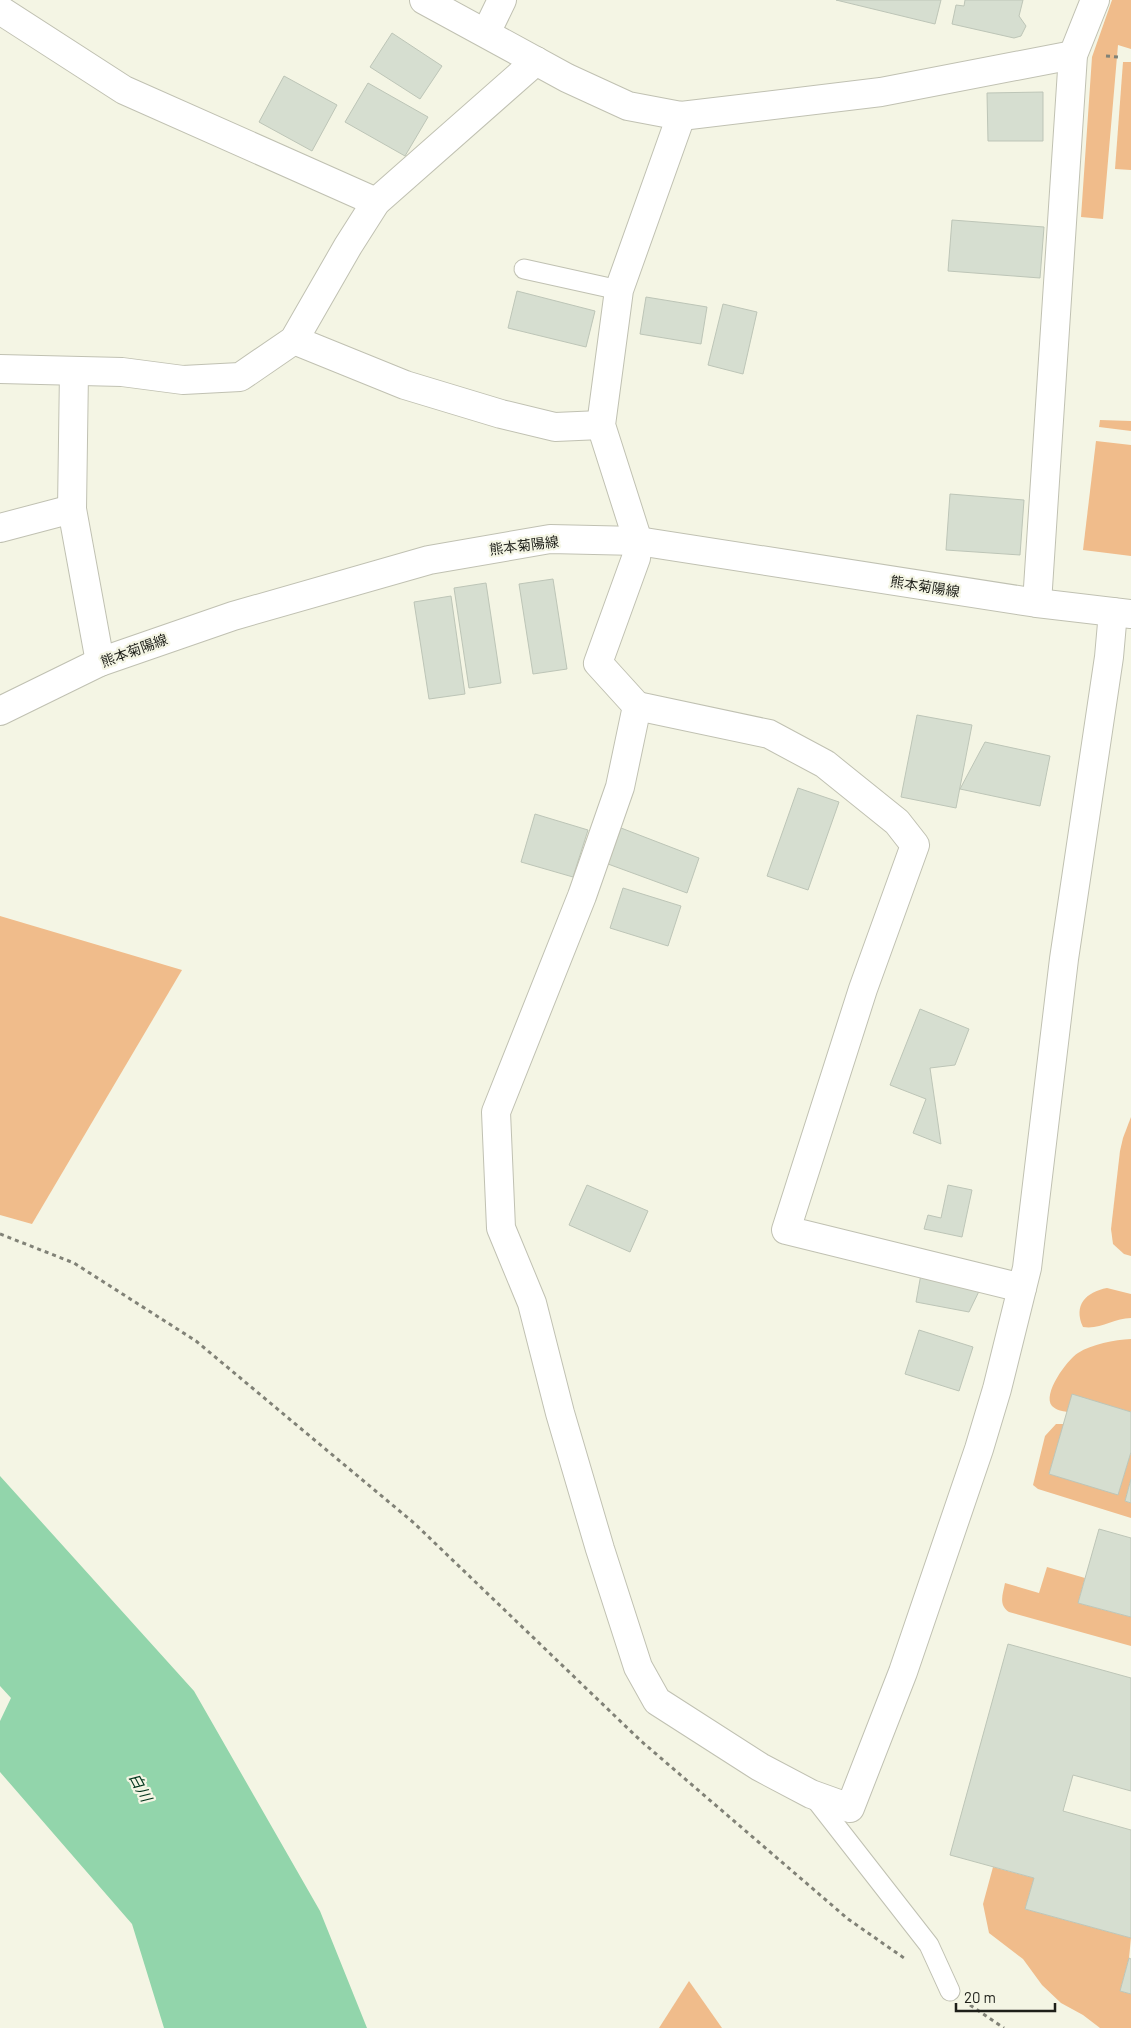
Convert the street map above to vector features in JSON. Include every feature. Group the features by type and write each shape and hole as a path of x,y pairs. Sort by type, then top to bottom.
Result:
{"street":[{"path":"424,0 567,78 628,106 682,116 882,92 1073,55"},
{"path":"486,33 502,0"},
{"path":"1037,603 1073,55 1095,0"},
{"path":"0,10 124,90 376,202"},
{"path":"0,369 122,372 183,380 240,377 294,340 348,246 376,202 536,61"},
{"path":"682,116 619,290 601,425 638,541 636,558 598,663 637,706 769,734 825,764 897,822 915,845 863,988 786,1230 1022,1288"},
{"path":"294,340 405,385 501,414 555,428 601,425"},
{"path":"74,371 72,510 100,662"},
{"path":"0,528 72,510"},
{"name":"熊本菊陽線","path":"0,711 100,662 233,616 429,560 550,539 638,541 1037,603 1122,613"},
{"path":"637,706 617,796 582,896 496,1112 501,1228 532,1303 560,1413 600,1549 638,1667 657,1701 760,1767 811,1794 850,1808 903,1672 980,1449 1027,1268 1064,959 1109,657 1122,613"}],"lane":[{"path":"524,269 619,290"},
{"path":"811,1794 929,1945 950,1991"}],"path":[{"path":"0,1234 74,1263 196,1341 414,1523 641,1741 848,1919 911,1963"},
{"path":"950,1991 1004,2028"}],"shaded area":[{"path":"1112,0 1131,0 1131,49 1118,45 1103,219 1081,217 1092,57"},
{"path":"1123,62 1131,62 1131,170 1115,169"},
{"path":"1100,420 1131,421 1131,431 1099,427"},
{"path":"1096,441 1131,445 1131,556 1083,550"},
{"path":"0,916 182,970 32,1224 0,1215"},
{"path":"1131,1117 1131,1256 1124,1254 1113,1244 1111,1229 1120,1151"},
{"path":"1107,1288 1131,1294 1131,1318 1095,1327 1083,1327 1080,1312 1083,1301 1093,1293"},
{"path":"1131,1339 1131,1412 1072,1395 1067,1412 1052,1406 1050,1394 1053,1386 1062,1370 1073,1357 1096,1345 1110,1341"},
{"path":"1056,1424 1064,1424 1049,1474 1118,1494 1131,1452 1131,1479 1125,1501 1131,1503 1131,1518 1038,1489 1033,1485 1045,1436"},
{"path":"1047,1567 1085,1578 1078,1603 1131,1617 1131,1646 1009,1612 1002,1603 1005,1583 1039,1593"},
{"path":"993,1867 1034,1878 1025,1909 1131,1938 1129,1958 1120,1991 1131,1994 1131,2028 1100,2028 1083,2015 1061,2003 1042,1985 1023,1959 989,1933 983,1904"},
{"path":"689,1981 722,2028 659,2028"}],"water":[{"name":"白川","path":"0,1476 194,1691 320,1911 367,2028 164,2028 132,1924 0,1772 0,1721 11,1698 0,1686"}],"building":[{"path":"836,0 941,0 935,24"},
{"path":"965,0 1023,0 1019,16 1026,26 1021,36 1014,38 952,24 956,5 964,6"},
{"path":"392,33 442,66 420,99 370,67"},
{"path":"284,76 337,105 312,151 259,122"},
{"path":"368,83 428,117 405,156 345,122"},
{"path":"1043,92 1043,141 988,141 987,93"},
{"path":"952,220 1044,227 1040,278 948,271"},
{"path":"517,291 595,311 586,347 508,328"},
{"path":"646,297 707,307 701,344 640,334"},
{"path":"723,304 757,312 743,374 708,365"},
{"path":"950,494 1024,500 1020,555 946,550"},
{"path":"553,579 567,669 533,674 519,584"},
{"path":"486,583 501,683 469,688 454,588"},
{"path":"451,596 465,694 429,699 414,602"},
{"path":"917,715 972,725 956,808 901,797"},
{"path":"985,742 1050,756 1040,806 960,789"},
{"path":"798,788 839,802 808,890 767,876"},
{"path":"535,814 588,830 573,877 521,862"},
{"path":"621,828 699,858 687,893 608,864"},
{"path":"623,888 681,906 668,946 610,928"},
{"path":"920,1009 969,1029 955,1065 930,1068 941,1144 913,1133 926,1099 890,1085"},
{"path":"587,1185 648,1211 630,1252 569,1225"},
{"path":"948,1185 972,1190 962,1237 924,1229 928,1215 941,1218"},
{"path":"921,1274 982,1285 969,1312 916,1302"},
{"path":"919,1330 973,1347 959,1391 905,1374"},
{"path":"1072,1394 1131,1412 1131,1452 1118,1495 1049,1474"},
{"path":"1131,1479 1131,1503 1125,1501"},
{"path":"1099,1529 1131,1538 1131,1617 1078,1603"},
{"path":"1008,1644 1131,1678 1131,1791 1073,1775 1063,1811 1131,1830 1131,1938 1025,1909 1034,1878 950,1855"},
{"path":"1129,1958 1131,1959 1131,1994 1120,1991"}]}
